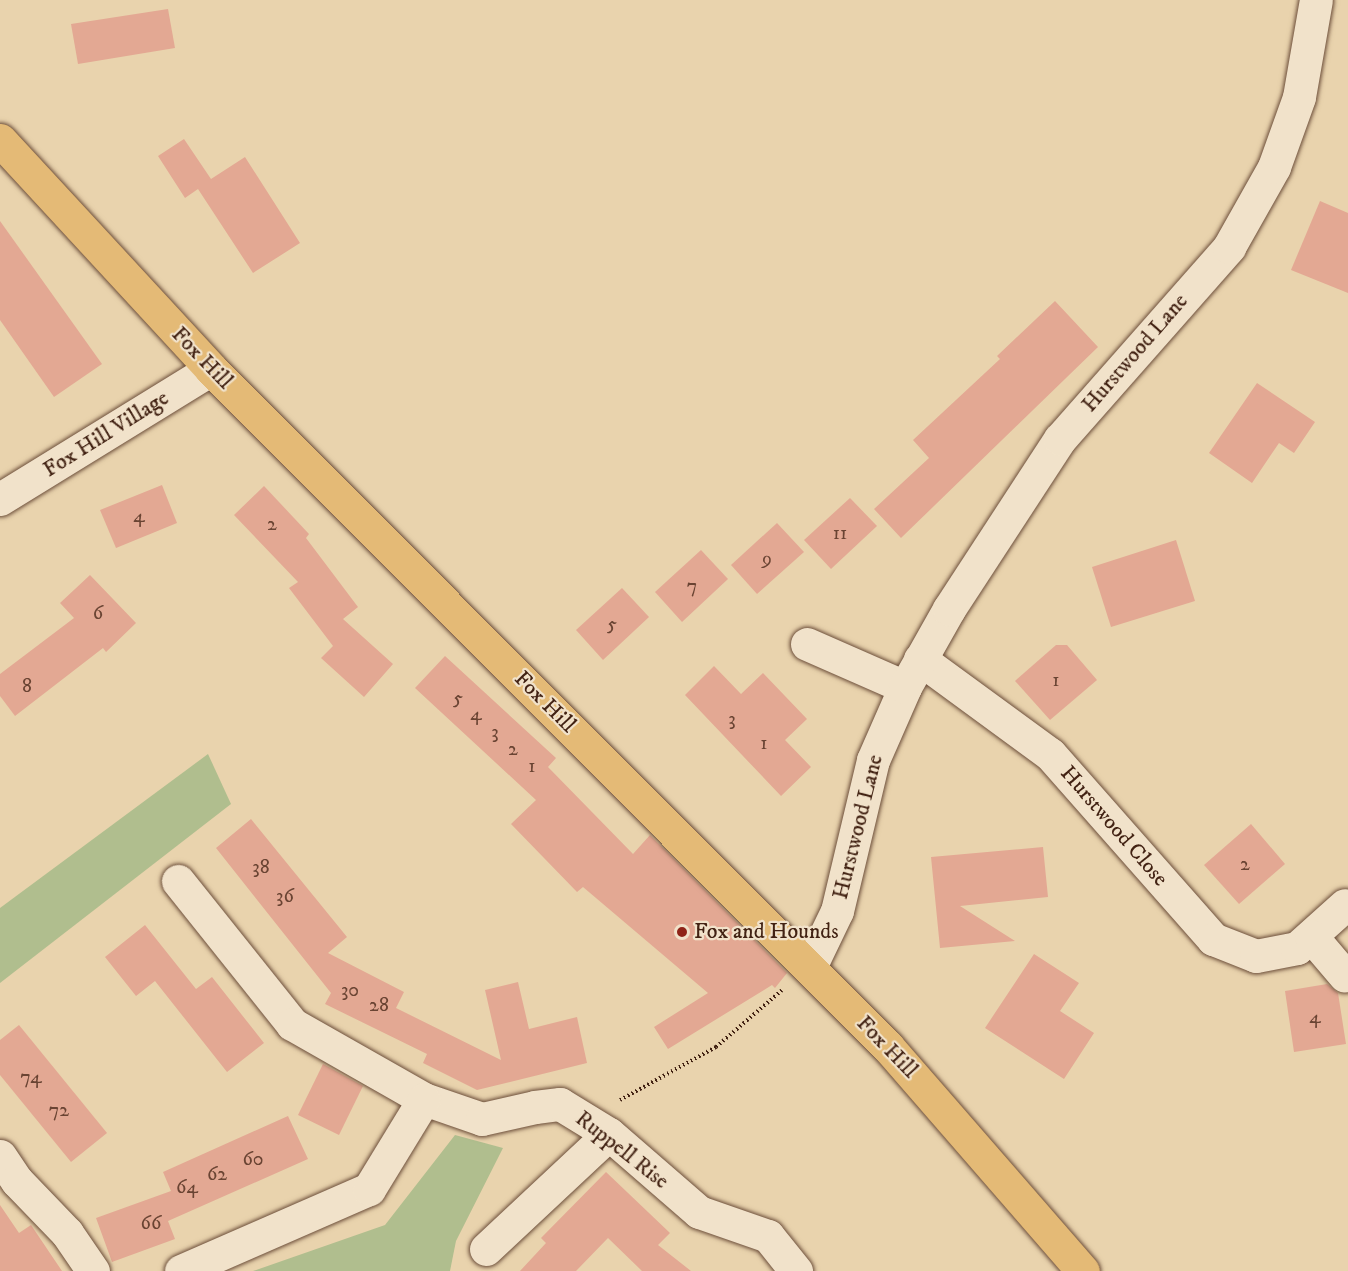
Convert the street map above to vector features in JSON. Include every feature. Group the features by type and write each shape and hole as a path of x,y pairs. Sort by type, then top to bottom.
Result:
{"main road":[{"name":"Fox Hill","path":"0,140 211,369 810,967 939,1102 1083,1271"}],"street":[{"name":"Hurstwood Lane","path":"810,967 837,911 873,760 912,673 949,609 1060,439 1229,247 1274,167 1299,97 1316,0"},
{"name":"Fox Hill Village","path":"0,499 211,369"},
{"path":"807,644 912,673"},
{"name":"Hurstwood Close","path":"912,673 1050,754 1213,939 1256,956 1297,948 1345,905"},
{"name":"Ruppell Rise","path":"178,881 292,1024 424,1099 482,1119 560,1104 609,1134 699,1212 768,1236 796,1271"},
{"path":"1311,936 1345,976"},
{"path":"181,1271 369,1189 424,1099"},
{"path":"486,1249 609,1134"},
{"path":"0,1156 17,1181 67,1233 93,1271"}],"path":[{"path":"609,1134 616,1102 716,1047 810,967"}],"green space":[{"path":"208,754 231,804 0,983 0,908"},
{"path":"455,1135 503,1148 456,1241 450,1271 253,1271 385,1225"}],"building":[{"path":"168,9 175,48 78,64 71,24"},
{"path":"184,139 211,179 245,157 300,243 253,273 198,189 185,198 158,156"},
{"path":"1320,201 1348,213 1348,293 1291,270"},
{"path":"0,221 102,364 54,397 0,320"},
{"path":"1055,301 1098,347 901,538 874,509 929,458 913,440 1000,359 997,356"},
{"path":"1257,383 1315,422 1294,453 1279,443 1252,483 1209,453"},
{"path":"162,485 177,523 116,548 100,510"},
{"path":"264,486 309,534 306,538 358,607 343,619 393,664 364,697 321,658 333,646 289,588 298,582 234,515"},
{"path":"850,498 877,526 831,569 804,540"},
{"path":"777,523 804,552 757,594 731,565"},
{"path":"1176,540 1195,601 1111,627 1092,567"},
{"path":"701,550 728,579 682,622 655,592"},
{"path":"90,575 136,623 106,652 103,648 15,716 0,696 0,674 74,618 60,603"},
{"path":"622,588 649,617 603,660 576,630"},
{"path":"1056,645 1067,645 1097,680 1050,720 1015,681"},
{"path":"445,656 556,758 548,767 633,854 650,835 787,973 775,988 772,985 668,1049 654,1027 708,993 583,887 577,892 511,824 536,800 415,688"},
{"path":"714,666 741,694 763,673 807,719 785,740 811,767 781,796 685,695"},
{"path":"251,819 347,937 328,953 404,992 396,1008 501,1060 485,990 518,982 529,1029 577,1017 587,1063 477,1090 423,1063 427,1054 325,1004 331,993 216,848"},
{"path":"1251,824 1285,864 1239,904 1204,865"},
{"path":"1043,847 1048,897 960,906 1015,941 940,948 931,857"},
{"path":"145,925 196,989 212,977 264,1043 227,1072 155,981 136,996 105,957"},
{"path":"1034,954 1079,983 1060,1011 1094,1033 1064,1079 985,1028"},
{"path":"1327,984 1338,993 1346,1044 1294,1052 1285,991"},
{"path":"19,1025 107,1133 71,1162 0,1075 0,1040"},
{"path":"323,1064 363,1086 339,1135 298,1115"},
{"path":"288,1116 308,1159 168,1221 175,1239 112,1262 96,1218 171,1191 163,1172"},
{"path":"606,1172 670,1233 658,1245 691,1271 642,1271 608,1238 576,1271 520,1271 546,1243 541,1238"},
{"path":"0,1205 19,1233 31,1225 62,1271 0,1271"}],"place":[{"name":"Fox and Hounds","path":"682,932"}]}
